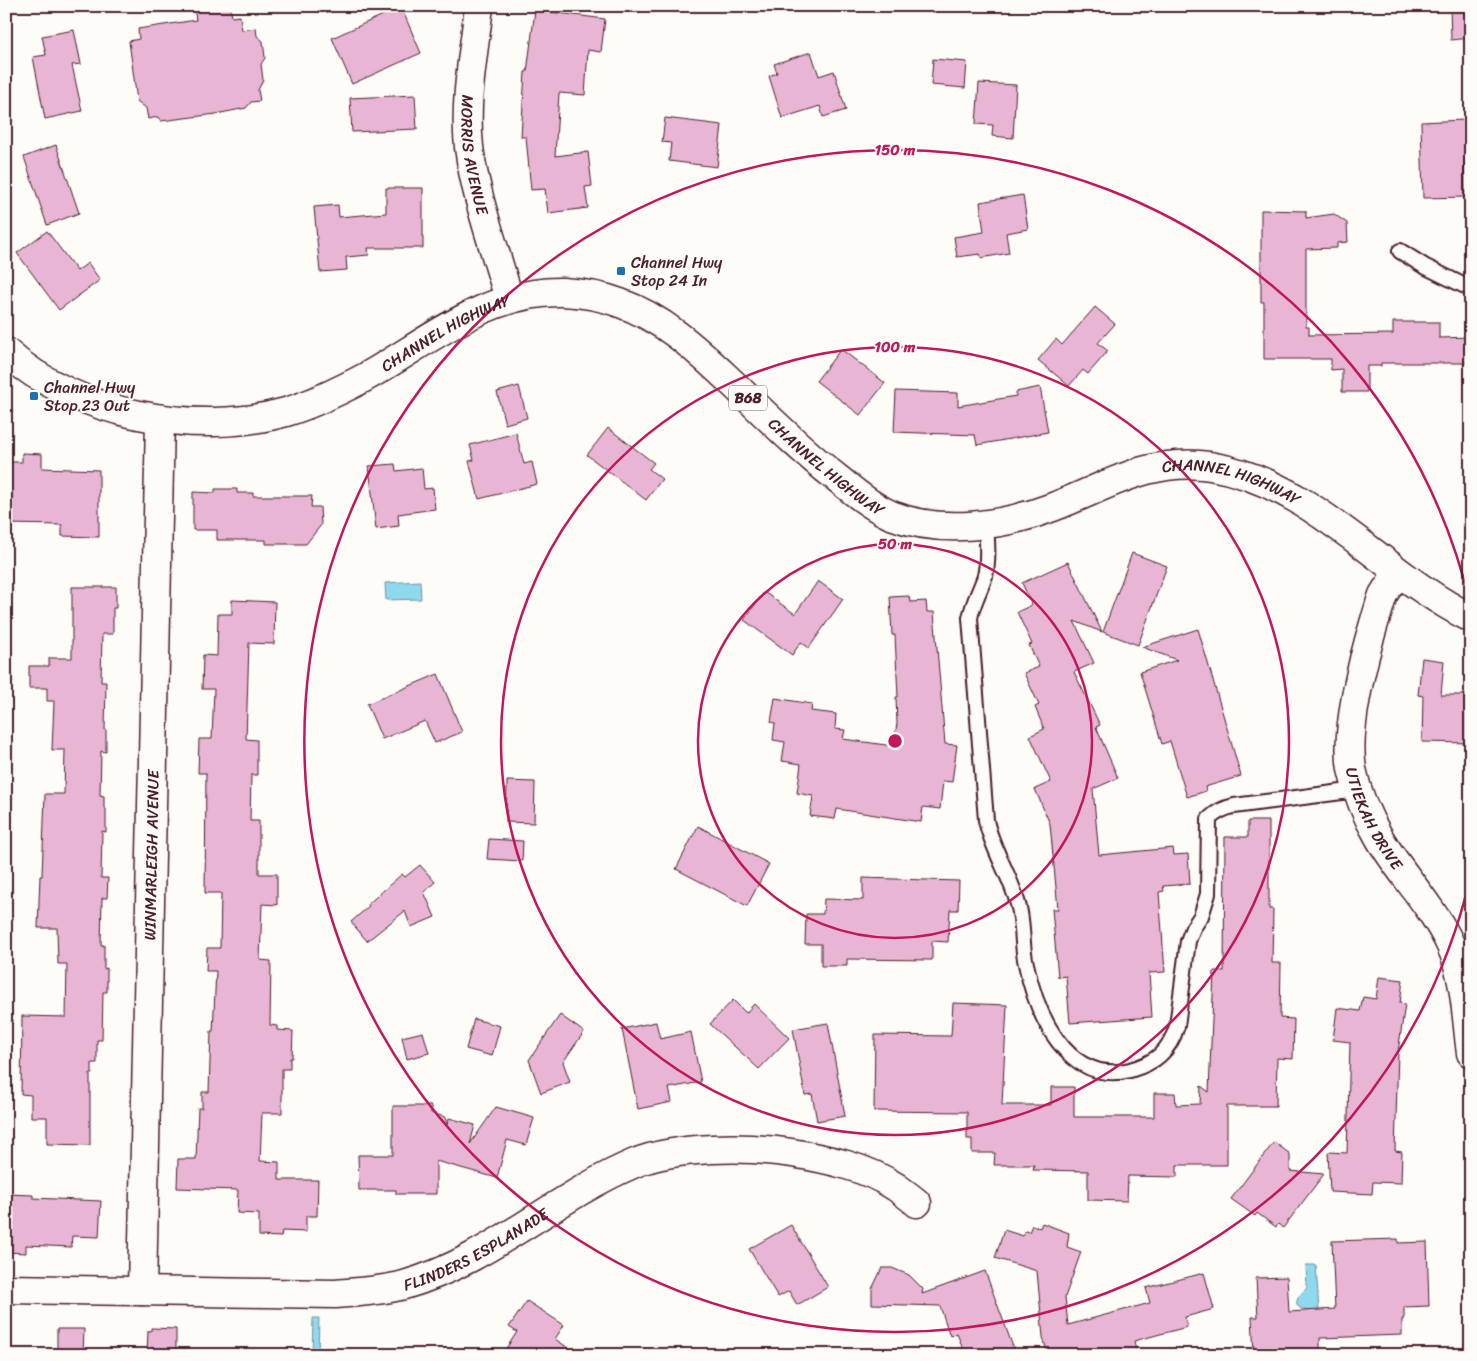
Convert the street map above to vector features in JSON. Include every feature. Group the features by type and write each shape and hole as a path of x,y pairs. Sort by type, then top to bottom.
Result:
{"street":[{"name":"MORRIS AVENUE","path":"479,6 469,96 469,148 479,195 509,299"},
{"name":"CHANNEL HIGHWAY","path":"6,352 18,363 66,390 111,408 160,419 198,421 238,420 285,412 313,403 366,377 462,318 509,299 538,293 558,292 595,296 624,304 668,330 699,352 820,465 869,503 893,515 934,525 986,524 1025,516 1054,507 1147,468 1173,465 1207,466 1245,474 1285,491 1324,516 1398,573 1451,608 1471,618"},
{"name":"WINMARLEIGH AVENUE","path":"142,1291 160,419"},
{"name":"UTIEKAH DRIVE","path":"1398,573 1383,596 1367,648 1354,716 1351,743 1352,767 1364,811 1380,839 1451,945 1460,970 1471,1053"},
{"name":"FLINDERS ESPLANADE","path":"6,1289 336,1294 370,1292 404,1285 474,1256 595,1182 636,1162 686,1151 774,1150 827,1160 873,1175 895,1186 917,1203"}],"lane":[{"path":"1400,250 1424,266 1471,290"},
{"path":"986,524 988,561 984,578 972,605 970,618 986,820 994,848 1014,888 1019,907 1025,963 1032,986 1040,1006 1061,1046 1072,1058 1085,1066 1099,1070 1125,1071 1150,1062 1167,1049 1173,1039 1177,1026 1188,941 1193,928 1201,916 1208,894 1209,819 1215,813 1224,808 1234,806 1357,790"}],"water":[{"path":"420,581 421,599 386,600 385,583"},
{"path":"1306,1265 1316,1265 1319,1311 1301,1309 1297,1303 1301,1294 1307,1288"},
{"path":"313,1318 319,1318 318,1355 312,1355"}],"building":[{"path":"194,6 230,6 232,17 240,16 242,30 256,28 257,36 263,41 265,58 261,64 263,80 258,90 260,101 251,102 246,108 216,114 161,121 158,117 148,119 146,108 137,101 129,41 139,39 138,29 196,20"},
{"path":"1450,6 1471,6 1471,38 1451,40"},
{"path":"401,7 421,53 352,84 332,38"},
{"path":"535,10 605,19 601,52 588,50 585,95 559,93 555,156 588,152 592,186 585,187 588,208 548,213 545,189 531,190 526,137 521,137 525,72 527,72"},
{"path":"74,30 81,64 72,65 82,111 45,119 33,57 46,55 42,36"},
{"path":"811,52 819,76 834,71 846,110 823,117 820,106 782,118 769,76 777,73 774,64"},
{"path":"933,59 967,62 965,88 931,85"},
{"path":"979,83 1016,85 1013,138 992,136 993,125 976,124"},
{"path":"415,95 417,129 352,132 350,98"},
{"path":"665,118 722,125 717,167 669,161 671,143 662,142"},
{"path":"1464,120 1465,197 1423,198 1421,122"},
{"path":"56,145 79,213 47,225 24,157"},
{"path":"386,188 423,188 423,248 368,248 369,255 346,257 347,270 320,272 314,207 338,205 339,217 386,213"},
{"path":"1023,195 1028,229 1006,233 1009,253 981,258 980,254 957,257 954,237 984,232 980,202"},
{"path":"1261,210 1306,211 1306,218 1334,214 1347,223 1348,242 1337,243 1337,248 1306,249 1306,327 1309,327 1309,335 1393,334 1393,322 1439,322 1439,338 1471,337 1471,363 1381,363 1381,366 1367,366 1367,392 1342,392 1342,369 1331,370 1331,359 1264,359 1264,302 1261,302"},
{"path":"47,231 77,271 88,263 100,280 59,310 17,253"},
{"path":"1095,307 1115,324 1098,343 1108,351 1088,374 1083,370 1069,386 1038,360 1056,339 1062,345"},
{"path":"841,349 885,383 860,415 816,381"},
{"path":"519,386 527,418 505,424 497,392"},
{"path":"1040,387 1048,432 977,445 975,435 894,432 896,391 958,393 958,406 1016,396 1016,392"},
{"path":"608,428 654,463 649,469 662,479 646,500 587,455"},
{"path":"516,433 524,464 532,462 537,484 479,499 469,461 474,460 470,445"},
{"path":"22,453 42,454 42,468 99,470 99,537 62,536 62,525 6,524 6,462 22,462"},
{"path":"395,464 396,471 422,468 424,489 433,488 435,509 398,514 399,526 376,529 369,466"},
{"path":"215,489 237,489 237,493 253,493 253,496 312,496 311,507 320,507 321,525 306,544 266,544 266,540 217,540 217,530 193,530 193,492 215,493"},
{"path":"1132,553 1167,566 1138,645 1103,632"},
{"path":"1068,562 1102,632 1074,621 1094,663 1074,672 1100,725 1096,727 1118,778 1093,789 1099,855 1173,848 1174,855 1188,854 1190,884 1163,886 1164,891 1159,892 1165,972 1149,973 1152,1017 1070,1023 1066,976 1058,977 1052,909 1058,909 1050,824 1035,789 1051,782 1030,736 1044,729 1035,707 1039,705 1024,673 1039,667 1029,645 1032,644 1017,612 1032,605 1022,583"},
{"path":"818,581 843,599 809,648 801,642 792,655 744,620 764,592 795,614"},
{"path":"72,587 116,587 116,608 113,608 113,634 102,634 101,682 106,682 106,752 101,751 100,795 104,796 106,832 102,831 101,878 108,878 107,898 102,898 101,945 104,945 104,969 107,968 107,992 103,992 102,1040 97,1040 97,1063 92,1063 92,1074 90,1074 90,1145 47,1144 47,1117 31,1117 31,1095 21,1094 22,1016 66,1017 67,964 58,964 57,928 38,928 45,794 64,794 65,750 52,750 54,701 47,701 47,688 29,688 29,666 49,666 49,658 72,658"},
{"path":"909,596 910,602 926,601 927,612 934,612 945,744 957,745 952,782 943,781 940,809 923,807 921,822 837,809 835,819 810,816 813,796 797,793 801,764 782,761 785,742 773,740 775,723 771,722 775,698 812,704 811,711 836,714 835,729 845,730 843,739 893,746 897,724 896,697 898,697 895,635 892,635 890,597"},
{"path":"232,600 275,602 274,644 249,643 246,739 257,740 257,775 251,775 250,821 259,821 259,874 277,874 277,905 262,904 260,960 271,961 270,1025 277,1026 277,1030 293,1031 290,1069 282,1069 282,1113 262,1113 260,1161 279,1162 279,1180 318,1180 317,1216 306,1216 306,1232 282,1231 281,1237 259,1236 259,1214 237,1213 238,1190 177,1188 178,1159 196,1159 198,1108 202,1108 202,1092 209,1092 211,1031 213,1031 216,971 206,971 207,948 220,948 221,893 205,893 206,773 198,773 199,739 212,739 214,689 202,689 203,655 217,656 218,614 232,614"},
{"path":"1198,629 1241,776 1205,787 1206,791 1187,797 1170,741 1162,744 1140,672 1177,660 1142,647"},
{"path":"1422,658 1444,661 1441,695 1471,695 1471,743 1422,742 1423,696 1418,695"},
{"path":"438,674 462,732 435,743 425,721 382,739 367,704"},
{"path":"507,781 535,782 534,823 506,822"},
{"path":"1248,821 1269,821 1269,909 1273,909 1272,963 1281,963 1280,1018 1294,1019 1293,1059 1277,1058 1276,1106 1227,1106 1227,1165 1177,1165 1177,1177 1128,1176 1127,1201 1088,1200 1088,1171 1033,1170 1034,1165 994,1165 995,1153 972,1153 972,1139 967,1139 967,1112 874,1111 875,1035 951,1036 953,1003 1007,1005 1002,1105 1051,1105 1051,1087 1074,1087 1074,1117 1154,1117 1154,1093 1175,1093 1176,1105 1200,1104 1201,1086 1209,1092 1214,971 1224,971 1225,837 1248,837"},
{"path":"698,826 769,864 747,906 676,869"},
{"path":"489,839 523,841 522,861 487,859"},
{"path":"420,865 435,882 424,892 435,917 411,927 405,911 367,941 351,922 402,874 405,877"},
{"path":"863,878 959,881 958,910 950,910 948,942 932,941 932,960 847,959 847,966 821,966 821,944 805,944 806,914 823,914 824,899 863,900"},
{"path":"1379,977 1403,980 1400,1003 1405,1004 1398,1052 1395,1151 1402,1152 1401,1183 1373,1182 1372,1194 1330,1192 1328,1152 1347,1153 1350,1042 1333,1040 1337,1008 1360,1011 1363,997 1376,999"},
{"path":"733,1000 746,1013 754,1004 789,1038 759,1069 710,1024"},
{"path":"560,1015 584,1032 563,1062 570,1082 541,1093 529,1060"},
{"path":"474,1019 500,1026 492,1056 466,1049"},
{"path":"656,1022 660,1039 691,1032 701,1082 669,1088 672,1102 638,1109 622,1029"},
{"path":"828,1023 845,1116 817,1121 812,1094 805,1095 793,1029"},
{"path":"423,1032 429,1053 407,1059 402,1037"},
{"path":"393,1106 431,1106 431,1113 445,1117 447,1125 449,1118 475,1125 470,1144 496,1107 534,1118 526,1145 507,1140 497,1178 436,1161 436,1194 396,1194 396,1190 359,1190 358,1155 393,1155"},
{"path":"1274,1142 1290,1154 1290,1171 1324,1174 1283,1228 1278,1224 1276,1227 1257,1213 1255,1216 1231,1199"},
{"path":"6,1194 33,1195 33,1198 101,1201 99,1237 72,1236 71,1247 26,1245 26,1253 6,1252"},
{"path":"1042,1223 1069,1233 1067,1247 1081,1252 1065,1297 1068,1325 1150,1303 1146,1288 1204,1273 1214,1309 1185,1317 1187,1327 1134,1341 1137,1355 1048,1355 1043,1337 1037,1271 995,1258 1004,1230 1023,1236 1025,1231 1029,1232 1032,1225 1040,1228"},
{"path":"791,1225 828,1287 797,1305 789,1291 778,1297 749,1249"},
{"path":"1398,1239 1398,1243 1427,1242 1429,1306 1404,1307 1402,1335 1320,1338 1320,1355 1254,1355 1252,1317 1258,1317 1256,1278 1287,1277 1289,1312 1335,1309 1332,1241"},
{"path":"882,1268 892,1268 909,1275 923,1289 922,1294 985,1271 1016,1355 965,1355 957,1333 950,1336 940,1306 872,1304 872,1289"},
{"path":"527,1301 564,1325 555,1339 579,1355 502,1355 517,1332 509,1327"},
{"path":"151,1328 176,1329 176,1355 147,1355 148,1331 151,1331"},
{"path":"57,1329 84,1329 83,1355 57,1355"}],"place":[{"name":"Channel Hwy Stop 24 In","path":"621,271"},
{"name":"Channel Hwy Stop 23 Out","path":"34,396"}]}
